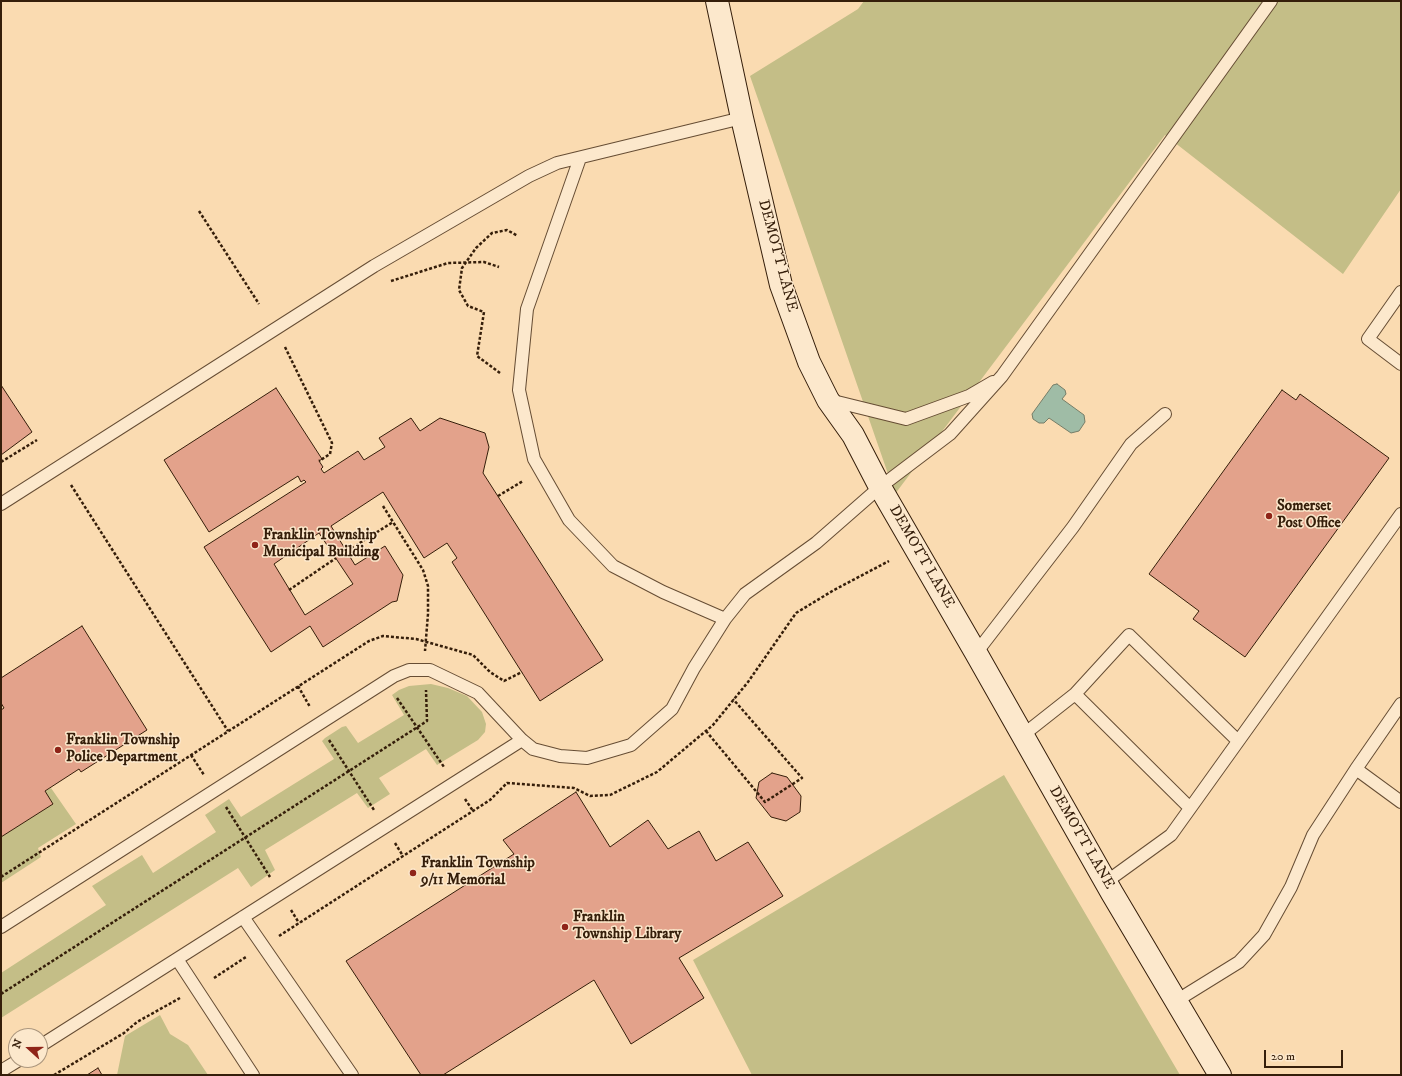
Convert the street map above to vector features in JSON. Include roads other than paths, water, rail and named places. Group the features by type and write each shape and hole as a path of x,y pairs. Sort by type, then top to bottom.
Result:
{"street":[{"name":"DEMOTT LANE","path":"717,1 742,118 781,285 809,362 828,400 853,434 880,487 1106,882 1220,1075"}],"lane":[{"path":"1,927 394,676 409,670 430,670 478,693 522,740 533,749 560,756 587,758 631,745 672,709 694,668 725,619 745,594 816,543 880,487 950,434 1002,376 1271,1"},
{"path":"1,504 374,266 529,176 556,163 742,118"},
{"path":"580,158 527,309 519,390 534,459 569,520 613,566 663,592 725,619"},
{"path":"1401,292 1368,339 1401,364"},
{"path":"828,400 906,419 968,396 1002,376"},
{"path":"976,653 1073,527 1131,444 1165,414"},
{"path":"1106,882 1171,834 1401,514"},
{"path":"1023,735 1075,694 1129,635 1238,741"},
{"path":"1075,694 1190,808"},
{"path":"1176,1001 1239,962 1264,935 1291,887 1313,835 1401,704"},
{"path":"48,1041 522,740"},
{"path":"1356,769 1401,802"},
{"path":"243,917 352,1075"},
{"path":"177,959 253,1075"}],"place":[{"name":"Somerset Post Office","path":"1269,516"},
{"name":"Franklin Township Municipal Building","path":"255,545"},
{"name":"Franklin Township Police Department","path":"58,750"},
{"name":"Franklin Township 9/11 Memorial","path":"413,873"},
{"name":"Franklin Township Library","path":"565,927"}]}
